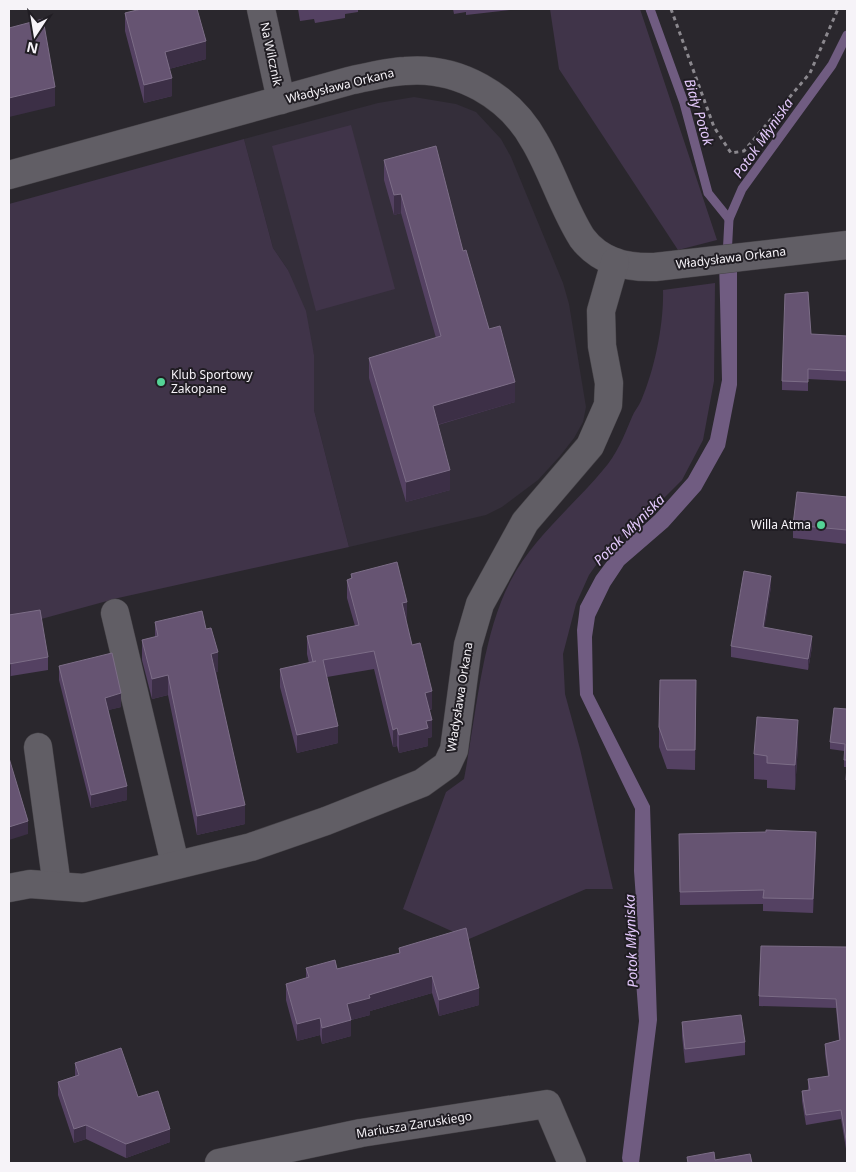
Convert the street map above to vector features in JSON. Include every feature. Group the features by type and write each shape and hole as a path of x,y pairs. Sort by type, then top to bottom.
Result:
{"street":[{"name":"Na Wilcznik","path":"261,9 281,100"},
{"name":"Władysława Orkana","path":"9,175 349,81 407,70 446,74 483,88 507,105 529,130 582,238 599,255 615,262 643,267 847,245"},
{"name":"Władysława Orkana","path":"19,886 83,888 175,864 251,847 326,821 422,782 447,765 454,750 468,645 480,604 526,522 590,446 608,405 609,383 602,346 602,311 615,262"},
{"path":"115,613 175,864"},
{"path":"38,747 57,886"},
{"name":"Mariusza Zaruskiego","path":"219,1163 361,1133 548,1104 572,1163"}],"path":[{"path":"671,9 714,127 731,153 744,152 810,73 838,9"}],"shaded area":[{"path":"550,9 640,9 717,240 678,250 559,69"},
{"path":"414,97 456,104 476,112 501,139 511,157 563,283 569,304 586,407 583,422 574,438 560,456 538,480 502,507 486,515 349,547 314,410 314,355 288,270 273,248 244,139 378,103"},
{"path":"351,125 395,289 316,311 272,146"},
{"name":"Klub Sportowy Zakopane","path":"244,139 273,248 288,270 306,311 314,355 314,410 349,547 118,598 12,627 9,610 9,204"},
{"path":"737,258 737,385 725,447 701,490 668,527 624,565 610,586 595,617 592,637 593,694 650,806 657,1020 639,1163 623,1163 622,1158 639,1021 636,981 639,942 634,871 635,809 580,695 577,630 580,606 596,576 614,552 655,515 688,478 710,439 722,380 719,260"},
{"path":"715,283 714,381 703,440 682,480 649,513 606,551 589,575 576,604 563,654 565,694 613,889 586,889 469,939 403,909 446,792 464,779 481,676 493,625 501,602 511,580 530,550 603,470 620,445 641,401 654,361 662,317 663,290"}],"building":[{"path":"141,9 197,9 206,41 165,52 172,78 144,85 125,13"},
{"path":"43,19 55,87 9,98 9,28"},
{"path":"436,146 463,251 466,250 489,329 500,326 515,382 433,406 450,470 406,482 369,358 441,336 401,194 394,195 384,160"},
{"path":"808,292 811,334 847,336 847,371 808,369 808,382 782,381 785,294"},
{"name":"Willa Atma","path":"797,492 847,497 847,530 793,525"},
{"path":"397,562 407,602 402,603 412,645 420,643 432,691 425,693 432,720 426,721 428,728 399,735 397,728 393,730 374,651 323,660 338,726 297,735 280,669 313,662 307,636 359,625 347,580 352,578 351,574"},
{"path":"744,571 771,576 763,627 812,636 808,659 731,646"},
{"path":"40,610 48,657 9,664 9,615"},
{"path":"202,611 206,629 211,628 218,652 211,654 245,805 197,816 168,675 152,679 142,640 158,636 155,622"},
{"path":"112,653 121,693 105,698 127,786 91,795 59,666"},
{"path":"660,680 696,680 695,750 667,750 659,727"},
{"path":"834,708 847,709 847,760 844,760 845,744 830,742"},
{"path":"757,717 798,720 795,765 767,763 767,756 754,754"},
{"path":"9,758 28,821 9,827"},
{"path":"766,830 816,832 813,899 763,898 764,890 680,892 679,834 766,832"},
{"path":"466,928 479,988 439,1000 432,976 369,995 370,998 347,1004 351,1020 322,1028 320,1018 297,1024 286,984 309,977 306,968 335,960 337,969 400,953 399,948"},
{"path":"761,946 847,947 847,1145 841,1110 806,1115 802,1091 810,1090 808,1079 829,1076 825,1044 840,1040 836,999 759,996"},
{"path":"741,1015 745,1042 685,1049 682,1022"},
{"path":"121,1048 138,1097 158,1091 170,1129 126,1144 86,1125 74,1129 58,1082 79,1075 75,1063"},
{"path":"714,1152 715,1160 750,1154 752,1163 688,1163 687,1157"}],"waterway":[{"name":"Biały Potok","path":"650,9 684,103 708,193 729,219"},
{"name":"Potok Młyniska","path":"727,257 729,219 742,189 832,65 847,35"}],"place":[{"name":"Klub Sportowy Zakopane","path":"161,382"},
{"name":"Willa Atma","path":"821,525"}]}
